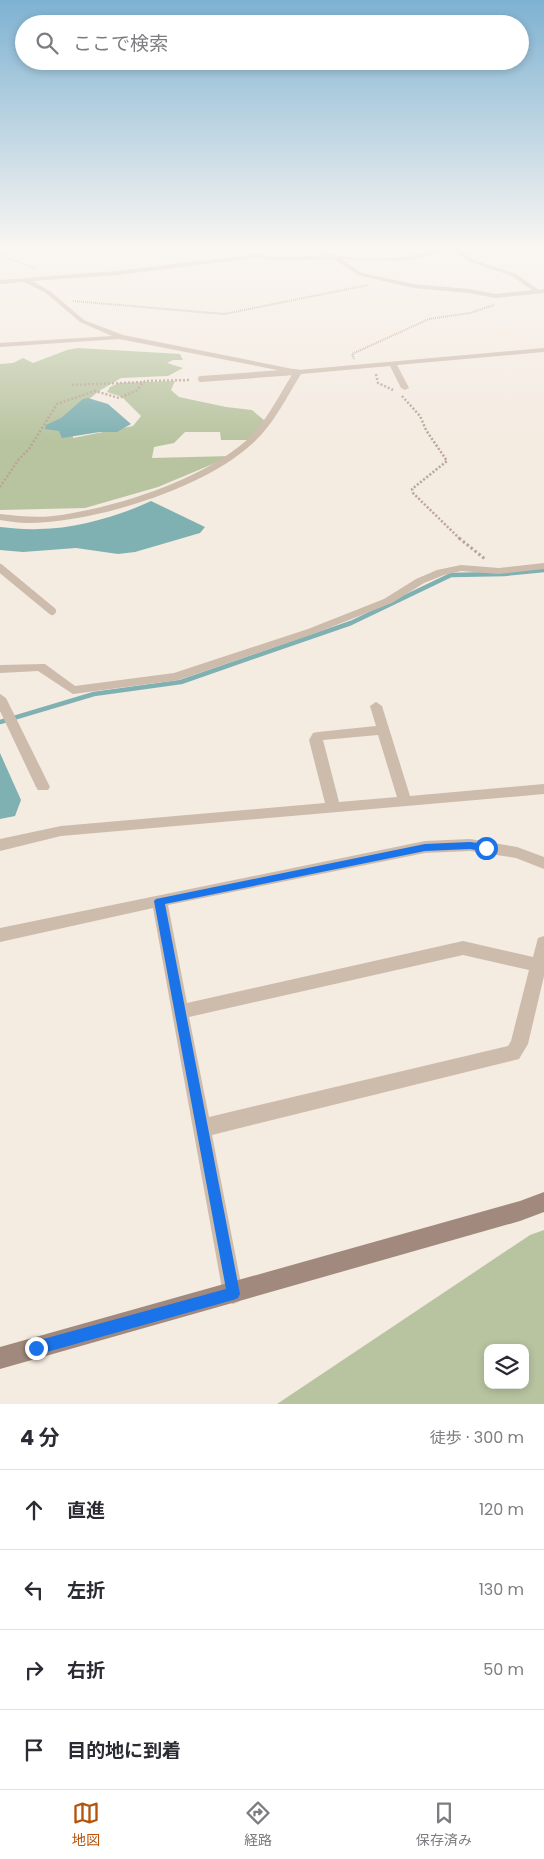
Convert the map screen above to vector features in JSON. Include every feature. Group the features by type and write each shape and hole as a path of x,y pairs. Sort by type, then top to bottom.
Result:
{"street":[{"path":"70,312 82,321 120,337 298,372 544,350"},
{"path":"0,345 120,337"},
{"path":"392,363 403,391"},
{"path":"0,517 27,520 87,512 155,494 212,468 248,443 260,431 298,372"},
{"path":"0,669 41,667 73,690 175,677 312,631 388,602 420,581 441,572 461,568 491,570 544,566"},
{"path":"0,698 43,787"},
{"path":"376,706 405,801"},
{"path":"334,807 316,740 318,736 384,730"},
{"path":"0,845 61,831 544,789"},
{"path":"0,935 65,920 425,847 470,845 517,853 544,863"},
{"path":"159,901 233,1294"},
{"path":"202,1128 513,1053 519,1044 544,943"},
{"path":"180,1012 462,948 539,965"},
{"path":"0,1358 233,1294 520,1211 544,1202"}],"lane":[{"path":"201,379 298,372"},
{"path":"0,568 52,611"}],"path":[{"path":"196,312 224,314 237,312"},
{"path":"356,366 352,354 355,352 429,319 475,312"},
{"path":"371,365 378,383 394,390"},
{"path":"72,385 201,379"},
{"path":"0,487 19,459 29,449 57,404 95,391 119,398 136,391 145,382"},
{"path":"403,391 447,461 412,489 413,493 449,530 481,554 491,570"}],"green space":[{"path":"78,348 180,354 183,360 173,360 167,363 183,368 168,376 121,378 99,391 67,417 73,428 73,438 133,426 141,416 122,397 107,392 110,387 119,383 175,381 171,390 179,397 226,407 252,410 265,421 248,440 221,440 220,432 185,432 174,443 154,447 152,458 232,456 158,487 85,508 0,510 0,364 13,363 23,358 33,363 67,350"},
{"path":"544,1230 544,1404 277,1404 530,1235"}],"water":[{"path":"88,398 108,404 131,424 117,432 100,432 62,438 59,431 45,429 46,425 61,418 83,399"},
{"path":"151,501 205,527 200,533 135,552 118,554 76,548 23,552 0,550 0,527 34,529 67,527 125,512"},
{"path":"0,753 21,800 15,816 0,819"}],"waterway":[{"path":"0,722 94,694 181,682 351,623 451,575 504,574 544,570"}],"route":[{"path":"36,1348 233,1294 159,901 425,847 470,845 486,848"}]}
